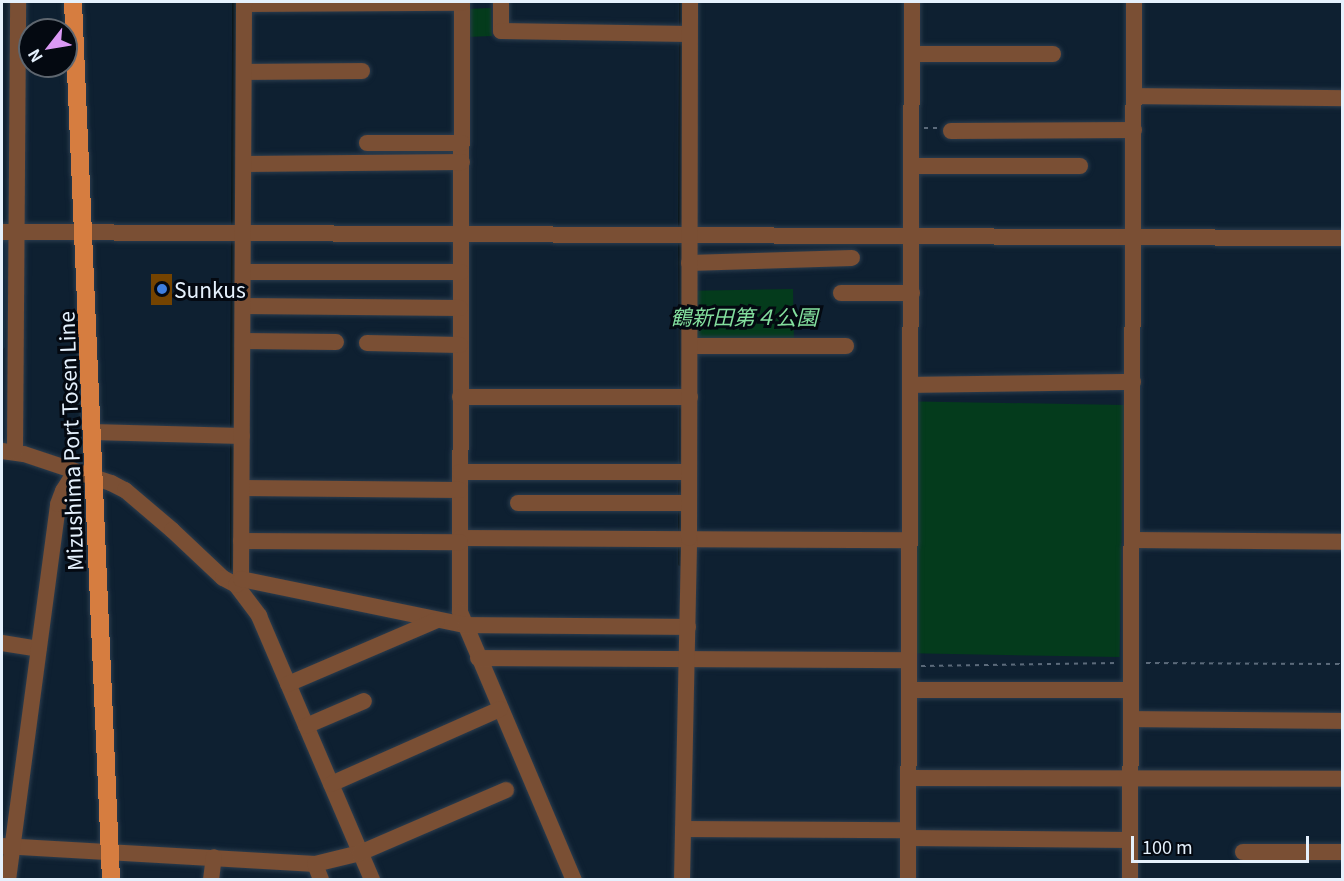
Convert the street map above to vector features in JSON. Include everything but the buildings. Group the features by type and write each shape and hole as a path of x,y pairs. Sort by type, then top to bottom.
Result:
{"main road":[{"name":"Mizushima Port Tosen Line","path":"73,2 111,879"}],"street":[{"path":"18,2 10,232 8,452 94,477 125,490 223,578 238,582 465,625 683,627"},
{"path":"372,879 356,854 331,784 259,616 238,582 242,488 236,436 243,340 244,272 237,231 244,164 244,3 462,2 460,612 574,879"},
{"path":"501,2 501,31 684,34"},
{"path":"682,879 684,397 690,346 689,263 683,234 684,34 690,2"},
{"path":"908,879 905,832 909,690 906,662 905,540 912,385 906,293 906,235 912,166 912,2"},
{"path":"1130,879 1126,840 1126,778 1131,719 1126,663 1132,540 1128,382 1129,130 1134,96 1134,2"},
{"path":"912,54 1053,54"},
{"path":"244,72 362,71"},
{"path":"1134,96 1342,98"},
{"path":"951,131 1129,130"},
{"path":"367,143 462,143"},
{"path":"244,164 462,162"},
{"path":"912,166 1080,166"},
{"path":"10,232 83,230 1342,237"},
{"path":"689,263 852,258"},
{"path":"244,272 461,272"},
{"path":"841,293 906,293"},
{"path":"244,306 460,308"},
{"path":"243,340 336,342"},
{"path":"367,343 460,345"},
{"path":"690,346 846,346"},
{"path":"912,385 1128,382"},
{"path":"460,397 684,397"},
{"path":"92,432 236,436"},
{"path":"8,879 7,847 39,649 58,504 75,472"},
{"path":"460,472 683,472"},
{"path":"242,488 460,490"},
{"path":"518,503 683,503"},
{"path":"241,541 683,538 905,540"},
{"path":"1132,540 1342,542"},
{"path":"288,684 437,620"},
{"path":"2,643 39,649"},
{"path":"478,658 682,658 906,662"},
{"path":"909,690 1127,690"},
{"path":"306,726 364,701"},
{"path":"331,784 500,709"},
{"path":"1131,719 1342,721"},
{"path":"908,778 1342,779"},
{"path":"7,847 110,854 214,856 318,872 506,790"},
{"path":"683,829 905,832 1126,840"},
{"path":"1243,852 1342,852"},
{"path":"211,879 214,856"}],"path":[{"path":"912,128 947,128 951,131"},
{"path":"906,662 1342,664"}],"shaded area":[{"path":"2,234 7,236 5,347 2,351"}],"green space":[{"path":"491,8 492,36 466,37 465,9"},
{"name":"鶴新田第４公園","path":"793,289 794,342 695,344 694,291"},
{"path":"917,401 1124,405 1120,657 913,653"}],"waterway":[{"path":"233,228 234,2"},
{"path":"681,2 681,30"},
{"path":"680,231 681,37"},
{"path":"232,432 233,238"},
{"path":"680,238 681,393"},
{"path":"681,400 681,468"},
{"path":"232,439 232,570"},
{"path":"680,498 681,475"},
{"path":"680,508 680,534"},
{"path":"680,544 680,564"}],"place":[{"name":"Sunkus","path":"162,289"}]}
